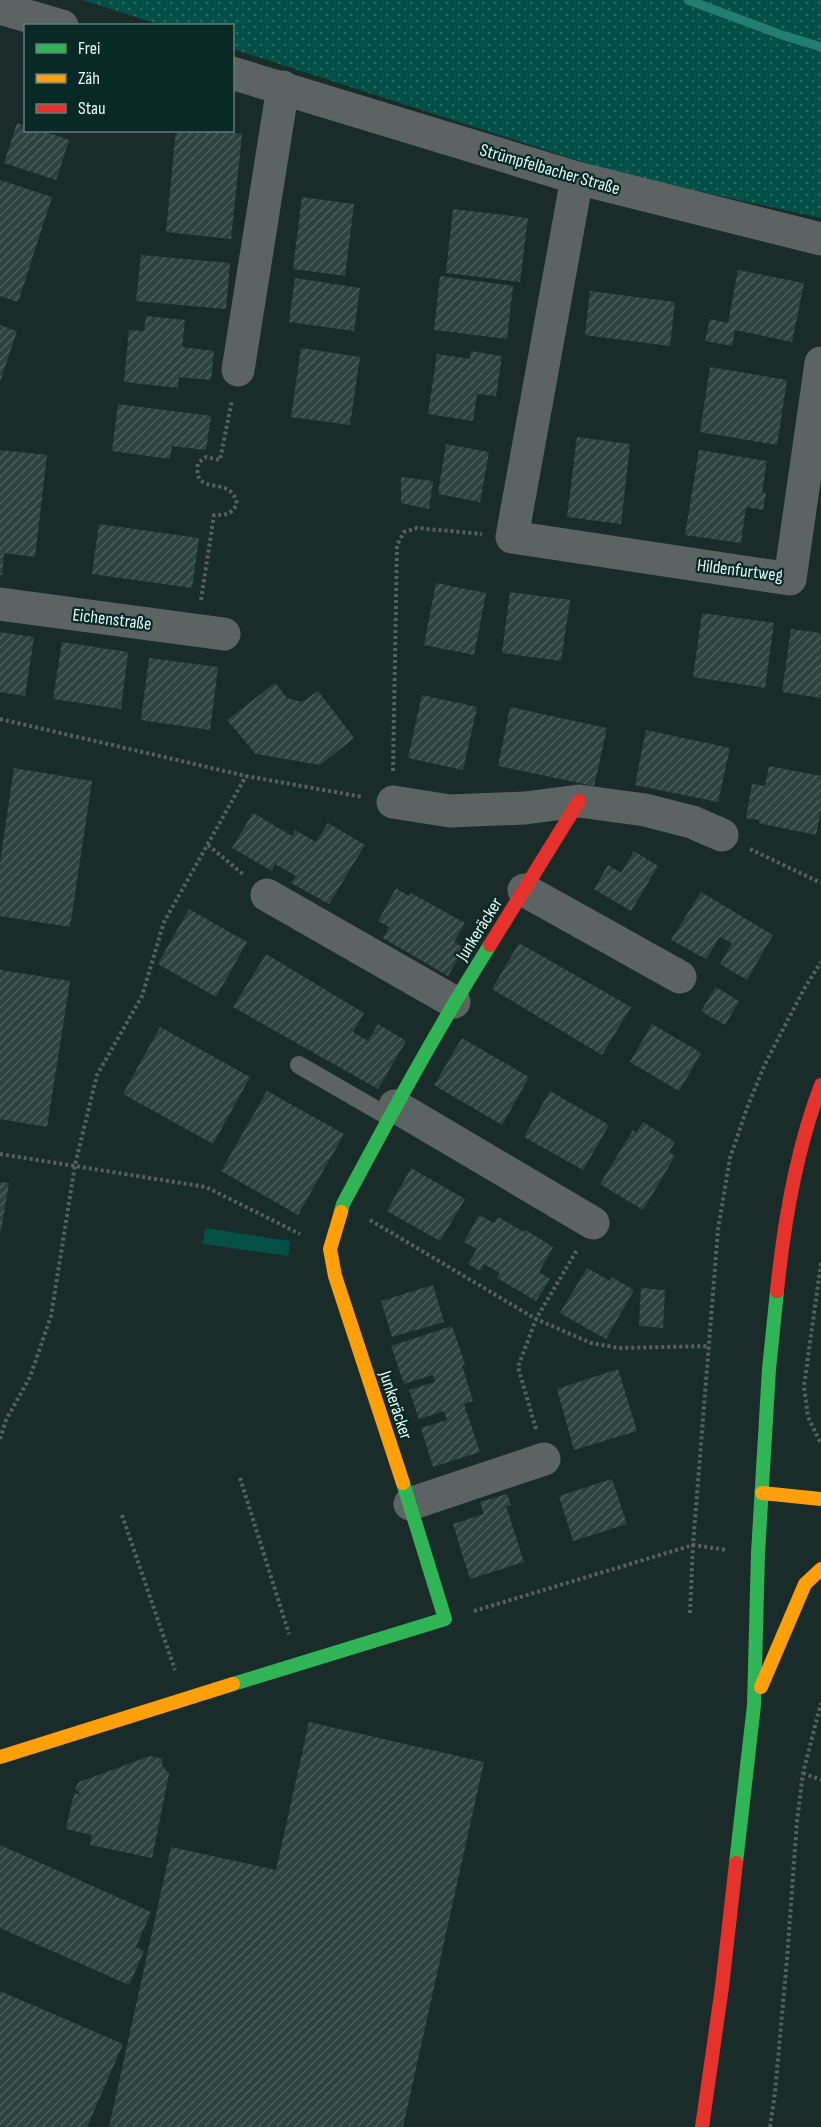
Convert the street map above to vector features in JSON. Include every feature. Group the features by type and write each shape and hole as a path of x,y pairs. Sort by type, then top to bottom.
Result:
{"street":[{"path":"1,13 53,24"},
{"name":"Strümpfelbacher Straße","path":"234,74 576,178 821,239"},
{"path":"238,370 283,87"},
{"path":"512,537 576,178"},
{"name":"Hildenfurtweg","path":"512,537 790,579 821,363"},
{"name":"Eichenstraße","path":"0,604 210,632"},
{"path":"393,802 450,811 525,808 579,801 645,810 692,822 722,835"},
{"name":"Junkeräcker","path":"445,1619 410,1504 334,1276 330,1249 343,1203 392,1111 454,1002 579,801"},
{"path":"524,890 680,977"},
{"path":"267,895 454,1002"},
{"path":"702,2127 722,1987 754,1705 758,1553 770,1369 779,1274 795,1176 810,1113 821,1085"},
{"path":"392,1111 593,1223"},
{"path":"410,1504 544,1459"},
{"path":"762,1493 821,1499"},
{"path":"754,1705 805,1584 821,1569"},
{"path":"0,1757 298,1662 445,1619"}],"lane":[{"path":"298,1065 392,1111"}],"path":[{"path":"210,632 214,515 226,515 233,511 237,504 235,495 228,488 203,483 198,478 196,470 198,463 206,457 220,460 238,370"},
{"path":"0,718 246,776 393,802 397,545 404,532 417,528 512,537"},
{"path":"0,1439 6,1420 30,1377 51,1316 75,1165 97,1075 142,996 164,922 246,776"},
{"path":"722,835 821,883"},
{"path":"207,845 267,895"},
{"path":"690,1613 693,1545 718,1230 730,1158 765,1064 821,962"},
{"path":"0,1154 206,1187 330,1249"},
{"path":"343,1203 536,1318 591,1343 619,1348 709,1346"},
{"path":"544,1459 518,1367 536,1318 593,1223"},
{"path":"821,1263 804,1386 807,1417 821,1444"},
{"path":"240,1478 298,1662"},
{"path":"122,1515 184,1698"},
{"path":"445,1619 693,1545 733,1551"},
{"path":"770,2127 775,2093 797,1821 803,1773 821,1703"},
{"path":"803,1773 821,1780"}],"green space":[{"path":"82,0 821,0 821,218 620,174 234,49 234,24 158,24"},
{"path":"205,1228 290,1241 288,1256 203,1244"}],"building":[{"path":"17,123 24,125 24,132 46,132 69,140 56,180 4,163"},
{"path":"176,132 242,134 231,239 166,232"},
{"path":"0,180 52,197 18,302 0,296"},
{"path":"302,197 354,204 345,276 293,269"},
{"path":"453,209 528,218 520,282 446,273"},
{"path":"141,255 230,263 226,309 136,301"},
{"path":"738,270 804,283 792,342 735,330 732,346 705,341 710,319 728,323"},
{"path":"440,276 513,286 507,339 434,330"},
{"path":"295,278 360,288 354,331 289,322"},
{"path":"590,291 675,302 670,346 585,335"},
{"path":"146,316 185,320 182,347 214,351 211,380 179,377 178,388 124,382 129,330 144,331"},
{"path":"0,325 17,331 0,382"},
{"path":"301,348 360,357 350,425 291,417"},
{"path":"471,351 502,356 496,396 477,394 473,421 428,414 437,354 470,359"},
{"path":"710,367 787,380 777,445 700,432"},
{"path":"118,404 211,416 206,450 172,446 170,459 112,451"},
{"path":"577,437 630,444 621,524 567,517"},
{"path":"446,444 489,452 480,502 438,494"},
{"path":"0,450 47,455 35,557 4,553 2,575 0,575"},
{"path":"699,450 767,461 762,492 766,493 763,510 746,507 741,543 685,535"},
{"path":"401,477 433,481 429,509 401,503"},
{"path":"99,524 199,538 192,588 92,574"},
{"path":"436,583 486,593 474,655 424,645"},
{"path":"510,592 570,600 561,661 502,653"},
{"path":"702,613 774,623 765,688 693,677"},
{"path":"791,629 821,633 821,698 782,692"},
{"path":"0,632 34,637 25,696 0,692"},
{"path":"62,642 128,652 121,709 53,699"},
{"path":"149,658 218,667 210,730 141,720"},
{"path":"275,683 287,698 302,702 318,691 354,738 320,765 256,754 227,720"},
{"path":"422,695 477,707 463,770 408,758"},
{"path":"510,707 607,728 594,786 498,766"},
{"path":"646,730 730,748 718,802 635,785"},
{"path":"769,766 821,776 821,810 816,835 746,818 752,784 765,786"},
{"path":"14,768 92,781 70,927 0,916 0,863"},
{"path":"253,813 292,836 295,830 316,842 328,823 365,845 329,904 291,883 296,876 275,864 272,871 232,848"},
{"path":"634,851 658,866 631,911 594,889 608,865 621,873"},
{"path":"396,888 409,896 411,893 465,923 454,942 464,948 448,976 383,938 389,927 378,921"},
{"path":"701,892 773,935 747,980 720,964 732,943 720,937 706,959 671,940"},
{"path":"189,909 247,942 216,997 158,964"},
{"path":"519,943 631,1007 602,1055 492,989"},
{"path":"266,954 364,1013 353,1032 368,1041 378,1024 406,1041 378,1089 233,1007"},
{"path":"0,970 70,981 47,1127 0,1119"},
{"path":"716,987 739,1001 725,1025 701,1011"},
{"path":"652,1024 701,1053 679,1091 630,1062"},
{"path":"160,1027 250,1077 213,1144 123,1094"},
{"path":"462,1038 529,1077 502,1125 434,1085"},
{"path":"267,1091 344,1134 298,1215 221,1171"},
{"path":"550,1091 609,1125 583,1170 524,1137"},
{"path":"643,1122 675,1142 669,1152 675,1156 643,1210 600,1184 633,1130 636,1133"},
{"path":"411,1168 465,1199 440,1241 387,1211"},
{"path":"0,1182 9,1183 1,1231 0,1231"},
{"path":"479,1215 494,1223 498,1217 524,1232 526,1230 553,1247 539,1272 550,1279 536,1301 497,1278 500,1273 484,1264 480,1271 468,1264 477,1249 464,1242"},
{"path":"587,1268 610,1281 612,1277 634,1290 606,1339 560,1313"},
{"path":"433,1285 444,1322 392,1337 381,1301"},
{"path":"641,1288 665,1290 663,1328 639,1326"},
{"path":"452,1326 465,1364 462,1365 473,1401 464,1404 480,1452 433,1467 421,1428 447,1420 444,1411 419,1419 409,1390 435,1382 433,1375 404,1384 391,1346"},
{"path":"618,1369 637,1431 574,1450 557,1389"},
{"path":"612,1479 627,1524 573,1541 559,1496"},
{"path":"507,1494 511,1505 506,1506 524,1562 470,1579 453,1524 484,1514 480,1502"},
{"path":"309,1722 484,1762 403,2127 109,2127 171,1847 276,1870"},
{"path":"150,1756 163,1759 162,1765 169,1774 152,1858 90,1845 92,1835 66,1829 74,1793 82,1795 75,1789 79,1782"},
{"path":"0,1845 151,1912 136,1947 144,1951 129,1985 0,1928"},
{"path":"0,1991 123,2044 87,2127 0,2127"}],"waterway":[{"path":"688,0 821,47"}],"traffic: fast":[{"path":"341,1212 343,1204 414,1073 490,945"},
{"path":"736,1863 754,1705 758,1553 769,1369 777,1291"},
{"path":"233,1684 445,1619 403,1483"}],"traffic: slow":[{"path":"341,1212 330,1249 335,1276 403,1483"},
{"path":"762,1493 821,1499"},
{"path":"761,1687 805,1584 821,1569"},
{"path":"0,1757 233,1684"}],"traffic: jam":[{"path":"490,945 579,801"},
{"path":"777,1291 792,1186 821,1085"},
{"path":"702,2127 722,1987 736,1863"}]}
